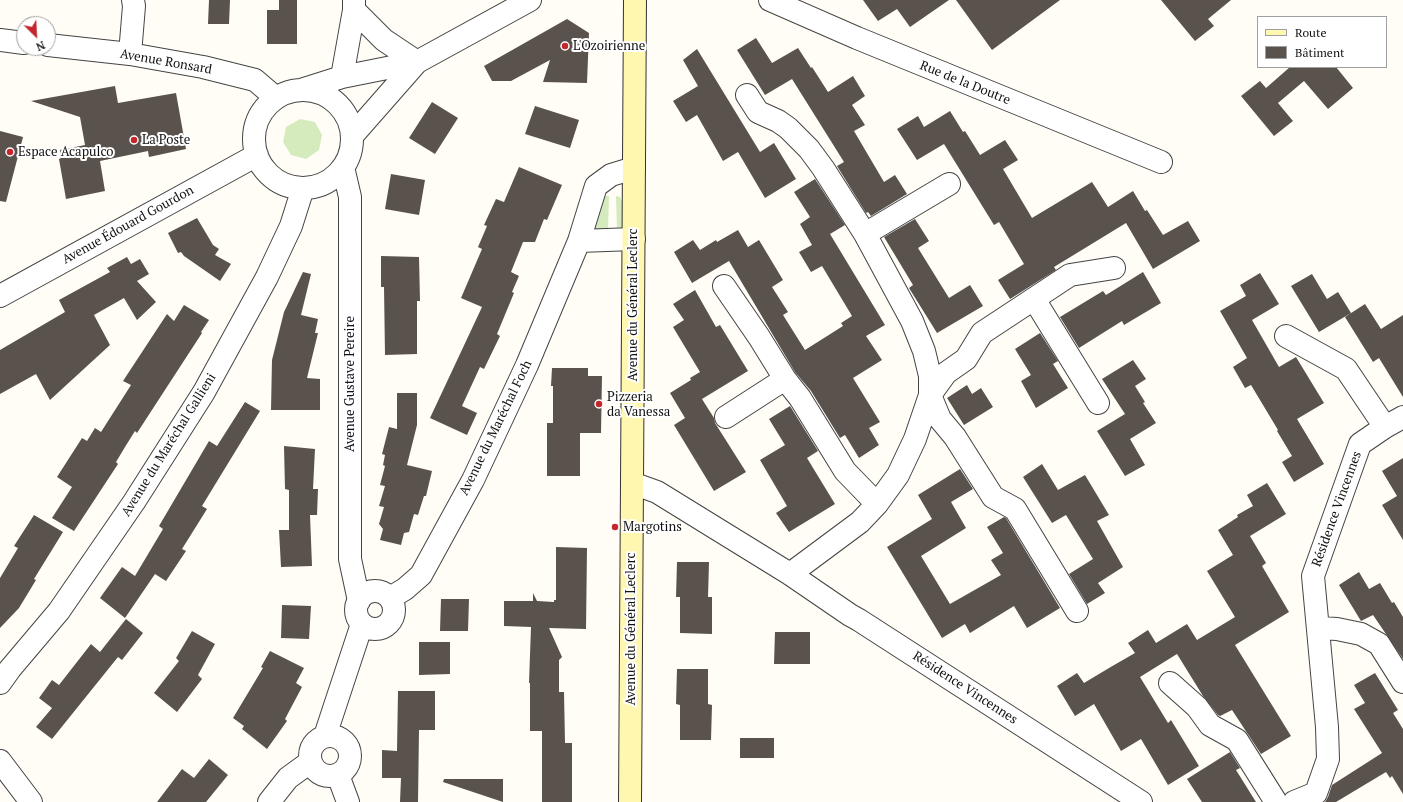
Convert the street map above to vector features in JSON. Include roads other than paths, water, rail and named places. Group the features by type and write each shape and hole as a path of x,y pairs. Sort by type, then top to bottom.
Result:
{"street":[{"path":"130,54 134,6 133,0"},
{"path":"297,90 313,91 328,97 340,107 349,121 352,136 350,153 343,167 332,178 318,186 303,188 288,186 275,179 264,168 257,155 254,139 257,123 265,109 276,98 286,93 342,77 417,62 530,0"},
{"name":"Avenue du Général Leclerc","path":"630,802 635,0"},
{"name":"Rue de la Doutre","path":"770,0 969,85 1161,162"},
{"path":"354,5 384,40 417,62"},
{"path":"342,77 354,5"},
{"path":"0,40 16,42"},
{"name":"Avenue Ronsard","path":"56,46 130,54 203,67 255,80 276,98"},
{"path":"352,136 417,62"},
{"path":"747,95 758,112 778,121 788,128 809,149 823,168 865,234 912,321 924,351 930,376 930,395 940,419 955,437 993,497 1016,509 1077,611"},
{"name":"Avenue Édouard Gourdon","path":"0,296 257,155"},
{"name":"Avenue Gustave Pereire","path":"343,167 350,197 350,559 359,601"},
{"name":"Avenue du Maréchal Foch","path":"390,598 405,589 421,575 473,480 528,364 580,241 596,186 611,175 634,168"},
{"path":"865,234 949,184"},
{"name":"Avenue du Maréchal Gallieni","path":"0,683 59,611 134,502 204,392 267,277 292,226 303,188"},
{"path":"580,241 634,239"},
{"path":"790,574 860,522 877,504 898,475 915,439 930,395 946,373 966,359 982,333 1070,275 1114,268"},
{"path":"724,286 759,337 785,379 800,398 845,471 877,504"},
{"path":"1034,298 1098,403"},
{"name":"Résidence Vincennes","path":"1286,336 1346,369 1394,422 1360,444 1313,576 1327,727 1328,759 1318,798 1294,802"},
{"path":"726,418 785,379"},
{"name":"Résidence Vincennes","path":"632,483 657,492 790,574 850,615 1141,802"},
{"path":"368,592 380,592 390,598 394,610 393,615 387,625 369,626 357,613 357,607 362,596 368,592"},
{"path":"332,737 369,626"},
{"path":"1318,628 1337,629 1361,634 1379,644 1403,682"},
{"path":"1170,683 1197,707 1210,726 1237,740 1276,802"},
{"path":"332,737 348,747 350,760 344,771 338,775 332,776 318,773 313,768 309,756 310,749 314,743 332,737"},
{"path":"0,761 31,802"},
{"path":"269,802 288,778 310,762"},
{"path":"338,775 348,802"}],"place":[{"name":"L'Ozoirienne","path":"565,46"},
{"name":"La Poste","path":"134,140"},
{"name":"Espace Acapulco","path":"10,152"},
{"name":"Pizzeria da Vanessa","path":"599,404"},
{"name":"Margotins","path":"615,527"}]}
